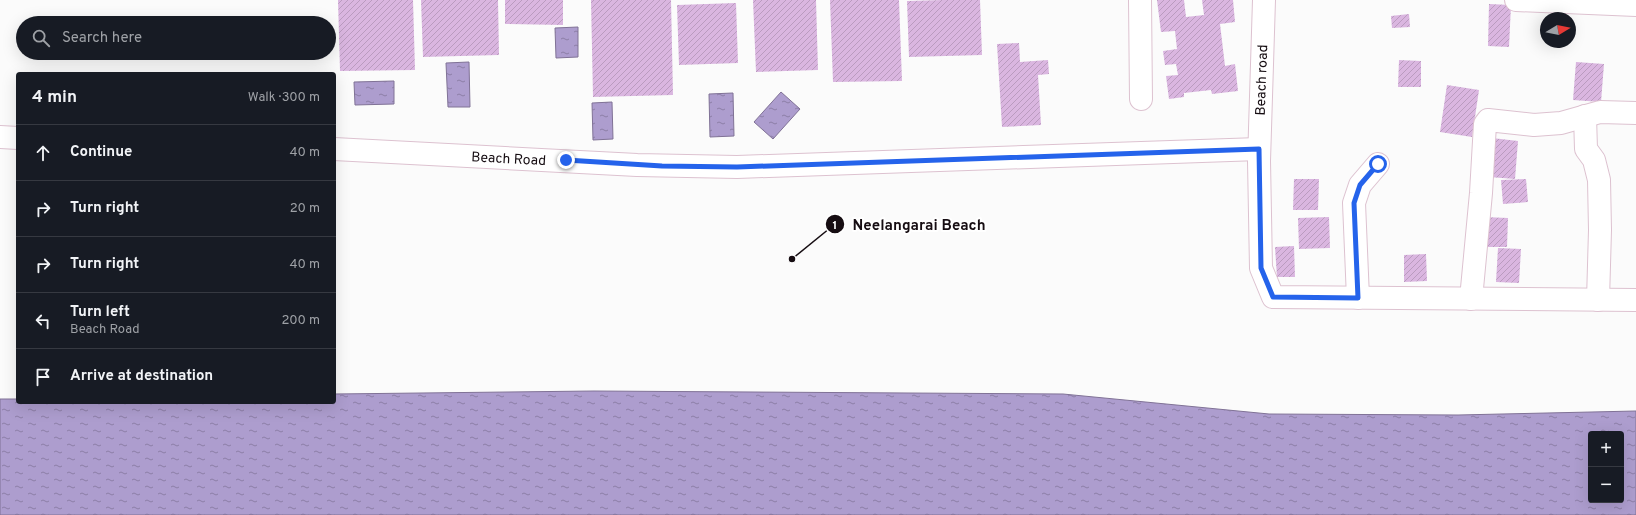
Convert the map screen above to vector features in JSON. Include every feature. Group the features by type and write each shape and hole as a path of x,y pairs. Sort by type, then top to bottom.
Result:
{"street":[{"path":"1140,0 1141,98"},
{"name":"Beach road","path":"1264,0 1259,155 1261,268 1273,297 1358,298"},
{"path":"1516,0 1636,5"},
{"path":"1471,299 1481,193 1485,124 1488,120 1534,125 1561,122 1600,112 1636,113"},
{"path":"1584,116 1586,149 1594,160 1599,180 1600,230 1598,300"},
{"path":"0,137 16,138"},
{"name":"Beach Road","path":"336,149 643,165 737,167 1259,155"},
{"path":"1378,164 1360,185 1354,203 1358,298 1636,300"}],"water":[{"path":"578,27 578,57 556,58 555,28"},
{"path":"469,62 470,107 448,107 446,63"},
{"path":"394,81 394,104 355,105 354,82"},
{"path":"781,92 800,109 773,139 754,122"},
{"path":"733,93 734,136 710,137 709,94"},
{"path":"612,102 613,139 593,140 592,103"},
{"path":"594,391 1063,394 1269,414 1458,415 1636,411 1636,515 0,515 0,399 16,399 16,404 336,404 336,394"}],"building":[{"path":"338,0 413,0 415,70 340,71"},
{"path":"421,0 498,0 499,55 423,57"},
{"path":"505,0 563,0 563,25 505,24"},
{"path":"591,0 671,0 673,95 593,97"},
{"path":"753,0 816,0 818,70 756,72"},
{"path":"830,0 899,0 902,81 833,82"},
{"path":"980,0 982,55 909,57 907,1"},
{"path":"1157,0 1184,0 1186,17 1204,15 1202,0 1233,0 1235,22 1220,24 1225,66 1235,64 1238,91 1212,94 1211,90 1184,93 1184,97 1169,99 1166,76 1178,75 1176,64 1165,65 1163,51 1177,49 1175,31 1161,32"},
{"path":"736,3 738,63 679,65 677,5"},
{"path":"1489,4 1511,5 1509,47 1488,46"},
{"path":"1409,14 1410,27 1392,28 1391,16"},
{"path":"1019,43 1020,62 1048,60 1049,74 1038,75 1041,125 1002,127 997,44"},
{"path":"1399,60 1421,61 1421,87 1398,87"},
{"path":"1576,62 1604,64 1601,102 1573,100"},
{"path":"1447,85 1479,90 1472,137 1440,132"},
{"path":"1492,138 1518,141 1515,179 1489,177"},
{"path":"1294,179 1319,179 1318,210 1293,210"},
{"path":"1526,179 1528,202 1503,204 1501,180"},
{"path":"1329,217 1330,248 1299,249 1298,218"},
{"path":"1484,217 1508,218 1507,247 1483,247"},
{"path":"1294,246 1295,277 1277,277 1275,247"},
{"path":"1498,248 1521,249 1519,283 1496,282"},
{"path":"1426,254 1427,281 1404,282 1404,255"}],"place":[{"name":"Neelangarai Beach","path":"792,259"}],"route":[{"path":"566,160 637,165 737,167 1259,149 1261,268 1273,297 1358,298 1354,203 1360,185 1378,164"}]}
